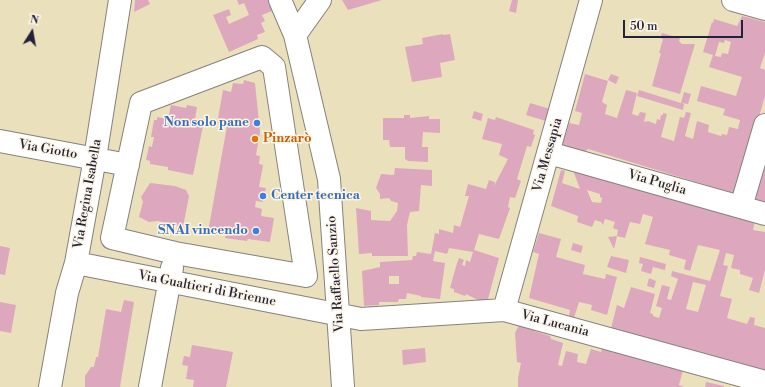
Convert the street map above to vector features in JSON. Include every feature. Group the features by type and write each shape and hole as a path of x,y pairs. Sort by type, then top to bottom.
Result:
{"street":[{"name":"Via Regina Isabella","path":"50,387 67,293 76,263 95,158 120,0"},
{"name":"Via Raffaello Sanzio","path":"280,0 296,35 329,178 343,387"},
{"path":"296,35 320,0"},
{"name":"Via Messapia","path":"504,310 591,0"},
{"path":"732,0 765,9"},
{"path":"262,57 274,67 299,229 306,276 175,253 112,238 140,103 262,57"},
{"path":"741,207 765,125"},
{"name":"Via Giotto","path":"0,141 128,165"},
{"name":"Via Puglia","path":"549,153 765,214"},
{"path":"299,229 332,226"},
{"path":"150,387 175,253"},
{"name":"Via Gualtieri di Brienne","path":"76,263 339,315"},
{"name":"Via Lucania","path":"339,315 361,319 504,310 765,382"}],"building":[{"path":"135,0 148,0 150,4 134,12"},
{"path":"237,0 268,0 272,11 262,15 265,21 261,23 265,32 257,35 258,39 229,52 213,15 229,9 231,15 226,17 229,24 249,15 244,3 239,5"},
{"path":"342,0 382,0 348,10"},
{"path":"512,0 518,0 516,13 509,11"},
{"path":"742,16 765,22 765,53 760,68 765,70 765,96 756,127 756,135 750,134 748,144 751,145 739,195 588,149 585,152 562,145 569,123 579,125 582,113 575,111 585,74 608,81 602,102 607,105 605,114 617,118 626,90 637,93 632,114 638,116 640,112 646,113 644,122 648,121 656,124 657,119 660,120 663,113 667,114 661,137 674,141 680,117 684,118 686,112 691,113 685,136 693,139 697,121 709,125 708,132 721,136 722,134 727,135 729,127 738,129 740,120 723,115 725,109 697,101 701,86 736,96 742,77 709,67 713,55 703,52 714,19 737,26","holes":["725,40 731,42 728,54 722,53 721,57 715,56 719,42 724,43"]},
{"path":"662,33 680,38 679,41 682,44 695,44 680,94 652,86 661,53 659,53 663,39 660,38"},
{"path":"450,34 455,60 440,63 442,77 412,82 405,47 423,44 422,38"},
{"path":"611,74 619,77 616,84 608,80"},
{"path":"244,80 255,83 260,132 256,155 260,156 259,164 263,165 259,187 266,188 263,202 256,201 255,207 262,209 261,216 274,218 270,242 225,238 226,235 208,232 227,126 217,124 223,90 231,92 233,83 243,84"},
{"path":"639,90 684,104 683,110 637,96"},
{"path":"684,92 691,94 688,104 681,103"},
{"path":"530,103 550,109 546,121 526,115"},
{"path":"171,105 186,108 187,105 197,107 195,119 204,121 193,175 168,170 168,167 150,164 150,161 146,160 149,146 152,147 154,137 151,137 154,120 157,120 157,117 168,119"},
{"path":"474,111 483,114 481,121 472,118"},
{"path":"404,115 410,115 410,118 429,116 429,119 440,119 440,133 423,132 422,147 428,147 428,162 408,161 405,159 405,147 390,147 389,140 383,140 383,118 404,118"},
{"path":"496,117 534,130 533,134 535,135 531,147 527,146 517,179 521,181 515,198 510,197 508,207 510,208 499,239 479,234 474,250 499,258 488,299 482,302 466,294 465,296 454,292 454,289 450,288 459,258 464,260 462,265 465,266 466,260 470,262 473,252 449,248 447,254 435,251 433,261 445,263 440,299 421,297 407,293 406,299 399,299 398,302 379,302 379,305 364,306 362,271 380,267 380,262 412,260 413,256 416,256 417,252 431,254 435,233 439,234 439,229 453,233 454,225 460,227 469,196 465,196 468,184 486,189 489,180 495,182 494,186 508,159 499,155 502,144 482,139 488,118 495,120","holes":["389,276 399,276 399,284 389,284"]},
{"path":"571,165 755,220 753,230 765,232 765,270 759,293 749,290 753,278 740,274 740,270 731,268 734,255 726,253 723,265 728,266 720,296 732,299 727,318 747,324 750,317 755,318 754,325 765,328 765,373 611,328 617,305 624,308 631,287 655,294 650,313 659,318 662,308 656,306 662,285 670,287 667,299 671,300 678,279 671,276 672,271 710,281 720,250 698,245 690,271 684,269 686,260 669,255 670,250 645,244 653,217 643,214 640,224 630,222 625,238 617,236 618,230 613,228 615,222 605,219 603,225 601,222 595,220 592,227 577,222 578,216 551,206 561,170 565,171 562,183 580,189","holes":["587,190 600,194 600,197 602,198 601,203 592,202","693,282 706,285 698,312 686,309"]},
{"path":"395,168 432,170 432,186 421,185 419,211 410,212 407,225 408,256 372,256 372,253 359,254 356,208 371,211 371,220 390,221 397,211 398,203 391,201 389,198 380,199 380,194 376,188 381,174 394,175"},
{"path":"763,168 765,168 765,206 753,202"},
{"path":"150,183 175,186 186,190 189,196 183,227 158,221 149,222 139,217 143,202 141,197"},
{"path":"539,233 561,239 556,257 585,265 583,274 605,279 606,274 617,277 607,315 591,310 592,305 579,302 574,318 569,316 570,310 529,298 539,254 533,252"},
{"path":"617,236 614,249 608,237"},
{"path":"573,243 583,246 581,253 571,250"},
{"path":"0,246 10,248 5,275 0,274"},
{"path":"611,256 629,260 626,273 607,267"},
{"path":"640,257 666,264 665,270 653,267 651,274 641,271 643,264 639,263"},
{"path":"649,278 656,281 654,288 647,286"},
{"path":"124,300 134,302 120,387 85,387 85,376 91,367 94,367 96,357 98,357 106,309 121,312"},
{"path":"0,302 16,305 11,333 0,331"},
{"path":"519,325 534,327 534,331 550,336 551,339 563,343 558,365 562,366 566,351 578,354 577,362 586,364 591,349 601,352 602,347 683,370 679,385 684,387 518,387 521,363 517,362 515,333"},
{"path":"192,345 233,352 226,387 193,387 194,380 186,379 188,366 182,365 184,356 190,357"},
{"path":"425,348 426,362 403,365 402,350"},
{"path":"706,382 724,386 724,387 705,387"}],"place":[{"name":"Non solo pane","path":"257,123"},
{"name":"Pinzarò","path":"255,139"},
{"name":"Center tecnica","path":"263,196"},
{"name":"SNAI vincendo","path":"256,231"}]}
